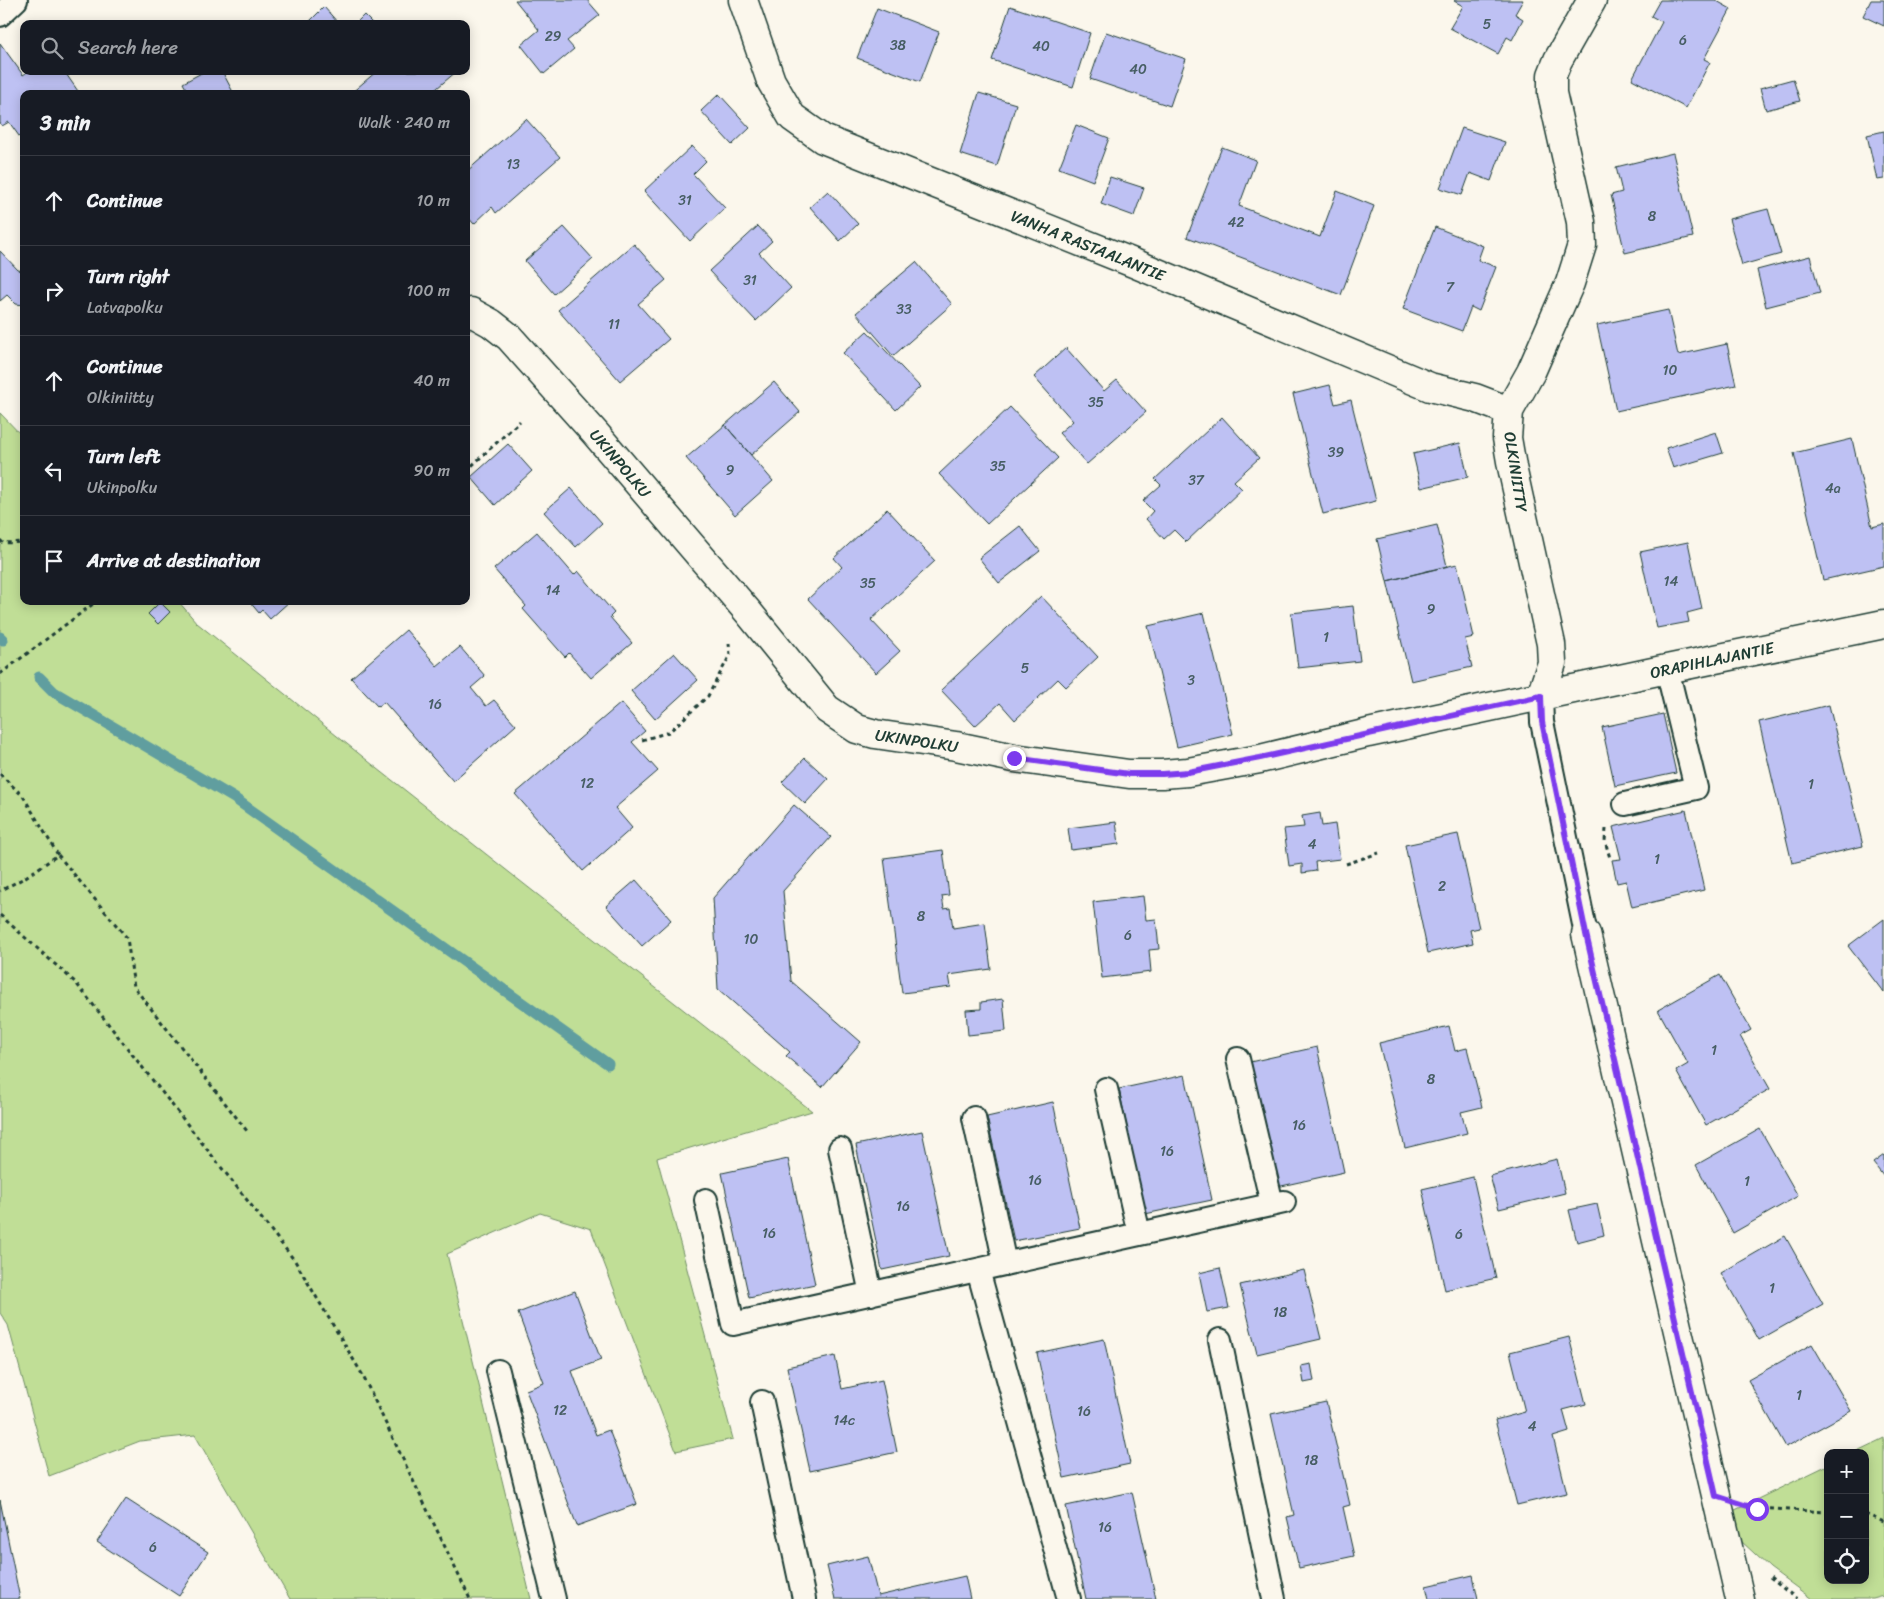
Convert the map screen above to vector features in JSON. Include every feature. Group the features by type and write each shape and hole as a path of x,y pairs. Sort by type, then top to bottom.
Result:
{"street":[{"name":"VANHA RASTAALANTIE","path":"743,0 771,82 792,117 823,139 1136,264 1430,387 1475,398 1509,411"},
{"name":"OLKINIITTY","path":"1541,696 1552,663 1551,644 1507,438 1509,411 1531,372 1570,283 1582,245 1581,222 1552,93 1552,75 1558,60 1592,0"},
{"name":"UKINPOLKU","path":"471,312 509,336 749,613 827,709 857,729 875,734 956,746 1014,758 1129,774 1162,774 1188,772 1260,758 1541,696"},
{"name":"ORAPIHLAJANTIE","path":"1541,696 1884,624"},
{"path":"1586,934 1740,1599"}],"lane":[{"path":"0,15 16,0"},
{"path":"1625,804 1696,788 1667,669"},
{"name":"OLKINIITTY","path":"1541,696 1542,722 1586,934"},
{"path":"706,1200 733,1324 1278,1203 1238,1059"},
{"path":"1106,1089 1139,1234"},
{"path":"974,1118 1005,1264"},
{"path":"840,1149 871,1294"},
{"path":"978,1270 1069,1599"},
{"path":"1220,1340 1274,1599"},
{"path":"498,1371 554,1599"},
{"path":"762,1402 804,1599"}],"path":[{"path":"470,467 520,421"},
{"path":"0,540 4,543 20,542"},
{"path":"0,674 92,605"},
{"path":"642,740 669,732 708,696 730,655 729,638"},
{"path":"0,774 22,796 58,856 128,938 134,987 247,1130"},
{"path":"1346,864 1378,853"},
{"path":"0,891 58,856"},
{"path":"0,915 76,983 295,1261 362,1374 470,1599"},
{"path":"1716,1496 1757,1509 1824,1512"},
{"path":"1869,1516 1884,1522"}],"green space":[{"path":"0,413 20,434 20,605 181,605 197,623 373,765 812,1111 657,1158 733,1439 676,1451 591,1229 540,1213 447,1254 531,1599 290,1599 195,1435 140,1441 49,1476 8,1325 0,1313"},
{"path":"1884,1438 1884,1596 1873,1599 1812,1599 1770,1568 1740,1540 1733,1511 1824,1467 1824,1584 1869,1584 1869,1449 1861,1449"}],"building":[{"path":"515,0 587,0 600,15 567,41 574,49 544,74 521,45 539,30"},
{"path":"1455,0 1523,0 1515,14 1523,19 1512,40 1507,37 1498,54 1450,28 1463,6"},
{"path":"1660,0 1715,0 1731,9 1704,59 1710,62 1686,108 1632,79 1662,22 1651,16"},
{"path":"1871,0 1884,0 1884,26 1863,16"},
{"path":"1010,6 1090,33 1073,87 992,60"},
{"path":"324,7 335,20 311,20"},
{"path":"877,8 939,32 920,82 857,58"},
{"path":"364,15 369,20 359,20"},
{"path":"1106,32 1186,59 1170,106 1090,79"},
{"path":"0,43 20,71 20,75 67,75 77,90 20,90 20,137 9,122 2,126 0,123"},
{"path":"198,75 224,75 232,90 187,90 183,83"},
{"path":"372,75 452,75 435,90 355,90"},
{"path":"1793,79 1800,101 1766,110 1760,88"},
{"path":"979,93 1016,104 997,166 960,154"},
{"path":"719,94 750,128 732,145 701,111"},
{"path":"526,119 560,157 496,213 492,207 474,224 470,220 470,168"},
{"path":"1076,125 1109,138 1093,181 1059,168"},
{"path":"1462,128 1505,142 1491,181 1470,173 1462,195 1440,188"},
{"path":"1884,131 1884,179 1877,180 1867,135"},
{"path":"692,146 706,161 693,174 725,208 690,241 644,191"},
{"path":"1222,147 1256,160 1239,206 1320,237 1337,191 1374,206 1341,295 1187,237"},
{"path":"1673,153 1693,237 1625,253 1611,195 1622,192 1616,167"},
{"path":"1110,177 1144,188 1134,216 1101,204"},
{"path":"828,191 858,224 840,241 810,207"},
{"path":"1768,209 1781,254 1742,265 1729,219"},
{"path":"758,226 772,241 759,253 791,288 756,321 709,271"},
{"path":"564,227 593,259 554,294 525,261"},
{"path":"1435,227 1483,246 1478,260 1496,267 1479,311 1471,307 1462,331 1403,309"},
{"path":"634,244 666,280 638,304 669,339 620,381 558,310"},
{"path":"0,251 20,270 20,304 16,304 7,295 0,301"},
{"path":"1810,256 1820,293 1766,307 1757,270"},
{"path":"916,262 952,304 893,356 856,313"},
{"path":"1668,310 1678,355 1727,344 1736,385 1616,411 1597,325"},
{"path":"867,331 920,387 896,410 843,353"},
{"path":"1066,348 1104,391 1117,380 1146,412 1087,464 1059,433 1073,421 1034,377"},
{"path":"774,382 800,412 751,455 725,425"},
{"path":"1330,385 1335,404 1351,400 1376,501 1323,514 1293,394"},
{"path":"1010,407 1058,458 987,524 939,474"},
{"path":"1222,417 1259,458 1234,481 1242,489 1186,542 1174,530 1164,539 1146,519 1153,511 1143,501 1161,485 1155,479"},
{"path":"725,425 773,481 735,515 686,458"},
{"path":"1716,432 1723,453 1673,468 1666,448"},
{"path":"1852,439 1872,527 1884,524 1884,566 1823,580 1794,453"},
{"path":"1460,443 1468,477 1421,488 1413,454"},
{"path":"508,444 532,471 495,505 471,477"},
{"path":"571,488 602,523 576,547 544,512"},
{"path":"887,509 935,561 871,620 900,651 876,673 808,599 842,567 834,558"},
{"path":"1437,525 1447,566 1387,581 1377,539"},
{"path":"1020,526 1040,551 999,583 979,558"},
{"path":"537,532 574,575 578,571 614,613 610,617 632,643 591,678 569,653 565,657 523,609 526,606 494,569"},
{"path":"1688,542 1702,609 1687,613 1689,622 1657,628 1640,552"},
{"path":"1457,564 1474,637 1465,639 1472,667 1411,681 1387,581"},
{"path":"1041,596 1098,657 1066,687 1058,679 1015,720 1000,703 975,726 941,690"},
{"path":"157,605 163,605 170,612 158,624 148,614"},
{"path":"252,605 286,605 270,619 262,610 259,613"},
{"path":"1353,606 1360,661 1298,668 1291,613"},
{"path":"1204,613 1233,734 1177,747 1148,626"},
{"path":"406,630 437,666 460,647 485,676 471,688 486,706 494,700 516,725 453,781 384,702 378,707 351,678"},
{"path":"674,653 698,680 655,719 631,691"},
{"path":"621,703 645,731 632,742 658,771 615,808 632,828 583,871 515,794"},
{"path":"1829,705 1863,846 1792,863 1759,722"},
{"path":"1663,714 1676,773 1615,786 1602,727"},
{"path":"805,758 828,779 805,804 782,782"},
{"path":"794,805 831,837 783,891 791,981 861,1042 822,1087 786,1056 790,1052 718,989 713,898"},
{"path":"1686,810 1704,890 1632,907 1626,881 1617,883 1612,860 1621,859 1613,827"},
{"path":"1320,813 1322,826 1335,824 1340,859 1315,862 1316,871 1302,873 1302,864 1289,866 1284,829 1304,827 1302,816"},
{"path":"1116,822 1119,844 1071,850 1068,828"},
{"path":"1458,834 1479,928 1470,930 1473,943 1428,953 1405,845"},
{"path":"943,850 949,895 942,896 944,909 950,908 953,928 985,923 991,969 949,975 951,987 902,993 884,858"},
{"path":"636,880 671,920 642,946 606,906"},
{"path":"1143,896 1146,920 1156,919 1159,949 1149,950 1151,972 1102,978 1093,902"},
{"path":"1884,919 1884,993 1848,946"},
{"path":"1720,975 1751,1030 1740,1036 1770,1089 1706,1125 1676,1071 1688,1064 1658,1010"},
{"path":"1003,999 1006,1031 968,1035 966,1010 981,1009 981,1002"},
{"path":"1449,1026 1455,1051 1467,1048 1482,1107 1461,1112 1467,1133 1405,1148 1379,1043"},
{"path":"1317,1047 1344,1172 1277,1187 1250,1062"},
{"path":"1185,1075 1212,1200 1145,1214 1119,1089"},
{"path":"1053,1102 1080,1228 1014,1241 987,1117"},
{"path":"1760,1129 1798,1196 1733,1233 1696,1165"},
{"path":"922,1131 949,1256 882,1270 856,1145"},
{"path":"1884,1155 1884,1177 1873,1163"},
{"path":"788,1159 815,1284 749,1298 722,1173"},
{"path":"1557,1159 1565,1193 1499,1209 1490,1176"},
{"path":"1473,1177 1496,1278 1445,1290 1422,1189"},
{"path":"1597,1204 1604,1235 1577,1242 1569,1210"},
{"path":"1785,1236 1823,1304 1759,1340 1721,1273"},
{"path":"1220,1268 1229,1308 1207,1312 1199,1273"},
{"path":"1304,1270 1321,1339 1257,1354 1240,1285"},
{"path":"575,1291 601,1360 572,1371 596,1435 609,1430 637,1504 577,1526 526,1390 544,1383 518,1313"},
{"path":"1569,1337 1586,1404 1563,1410 1569,1432 1553,1437 1567,1493 1517,1505 1495,1420 1525,1412 1510,1352"},
{"path":"1104,1339 1130,1464 1064,1478 1037,1353"},
{"path":"1812,1344 1851,1411 1786,1447 1748,1380"},
{"path":"835,1356 842,1389 882,1380 897,1452 810,1471 787,1367"},
{"path":"1311,1364 1314,1381 1304,1383 1301,1366"},
{"path":"1326,1402 1350,1505 1343,1507 1354,1556 1299,1568 1287,1517 1294,1515 1271,1414"},
{"path":"1132,1492 1156,1599 1086,1599 1066,1506"},
{"path":"126,1499 208,1552 179,1596 97,1542"},
{"path":"0,1500 20,1599 0,1599"},
{"path":"868,1556 878,1596 965,1576 970,1599 835,1599 827,1566"},
{"path":"1473,1575 1478,1599 1429,1599 1426,1586"}],"waterway":[{"path":"0,637 3,640"},
{"path":"39,677 54,692 234,798 608,1064"}],"route":[{"path":"1014,758 1129,774 1188,772 1541,696 1542,722 1586,934 1716,1496 1757,1509"}]}
